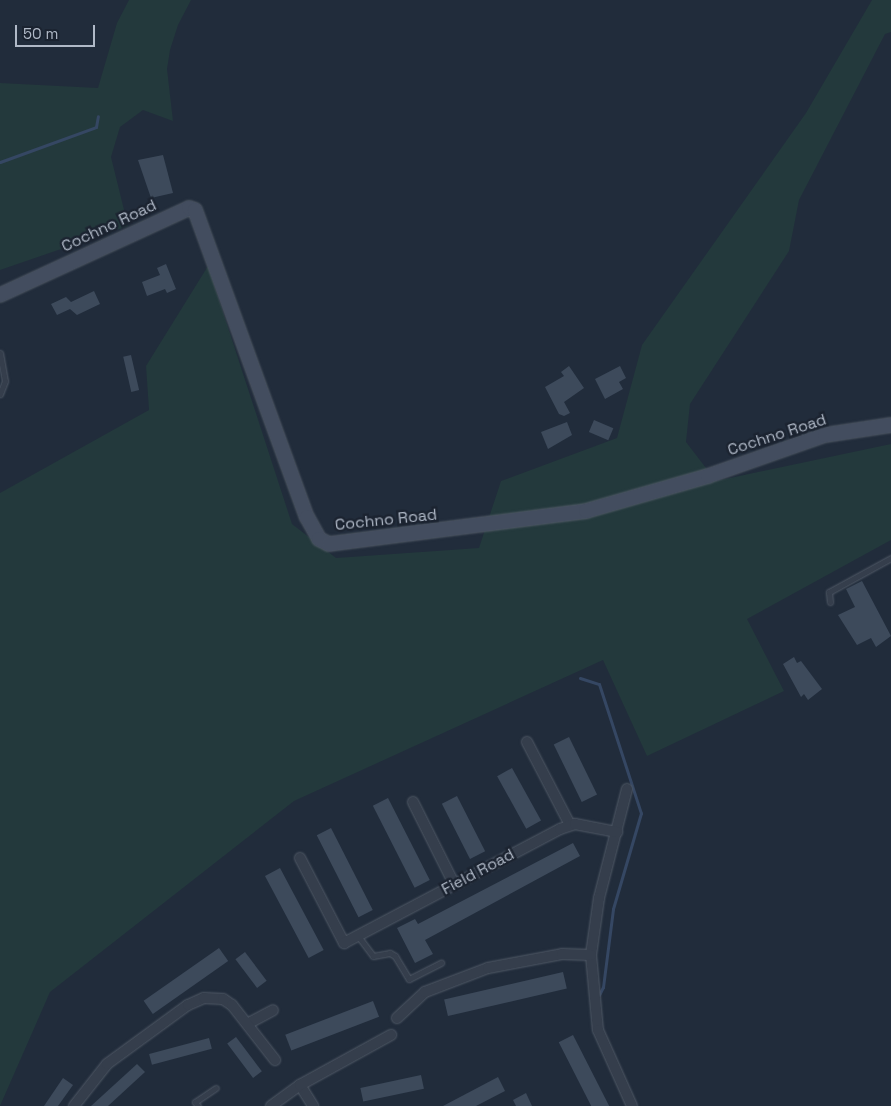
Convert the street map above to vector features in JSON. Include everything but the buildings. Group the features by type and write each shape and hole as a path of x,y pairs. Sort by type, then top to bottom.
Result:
{"street":[{"name":"Cochno Road","path":"0,295 189,208 195,210 307,517 318,539 329,544 586,512 708,476 826,435 891,425"},
{"path":"526,742 570,825 618,832"},
{"path":"627,789 618,832 599,898 591,955 598,1030 632,1106"},
{"path":"413,802 454,884"},
{"name":"Field Road","path":"300,858 344,943 570,825"},
{"path":"397,1018 425,992 488,968 536,958 591,955"},
{"path":"74,1106 103,1068 196,1001 214,997 223,999 249,1024 275,1060"},
{"path":"249,1024 273,1010"},
{"path":"271,1106 300,1085 391,1035"},
{"path":"300,1085 313,1106"}],"lane":[{"path":"0,353 5,382 0,394"},
{"path":"830,602 829,592 891,558"},
{"path":"357,936 373,956 390,953 395,956 408,979 441,963"},
{"path":"198,1106 196,1102 216,1088"}],"green space":[{"path":"129,0 191,0 178,25 170,50 167,69 173,121 143,110 120,127 111,157 128,226 0,270 0,83 98,88 117,23"},
{"path":"872,0 891,0 891,32 885,34 799,200 789,251 690,404 686,442 716,481 891,444 891,540 747,619 784,691 647,756 603,660 294,801 50,992 0,1106 0,493 149,410 146,366 208,266 292,524 336,558 479,548 501,481 617,438 642,345 806,113"}],"waterway":[{"path":"0,162 96,127 98,116"},
{"path":"580,678 599,684 641,813 613,909 603,987 599,995"}]}
